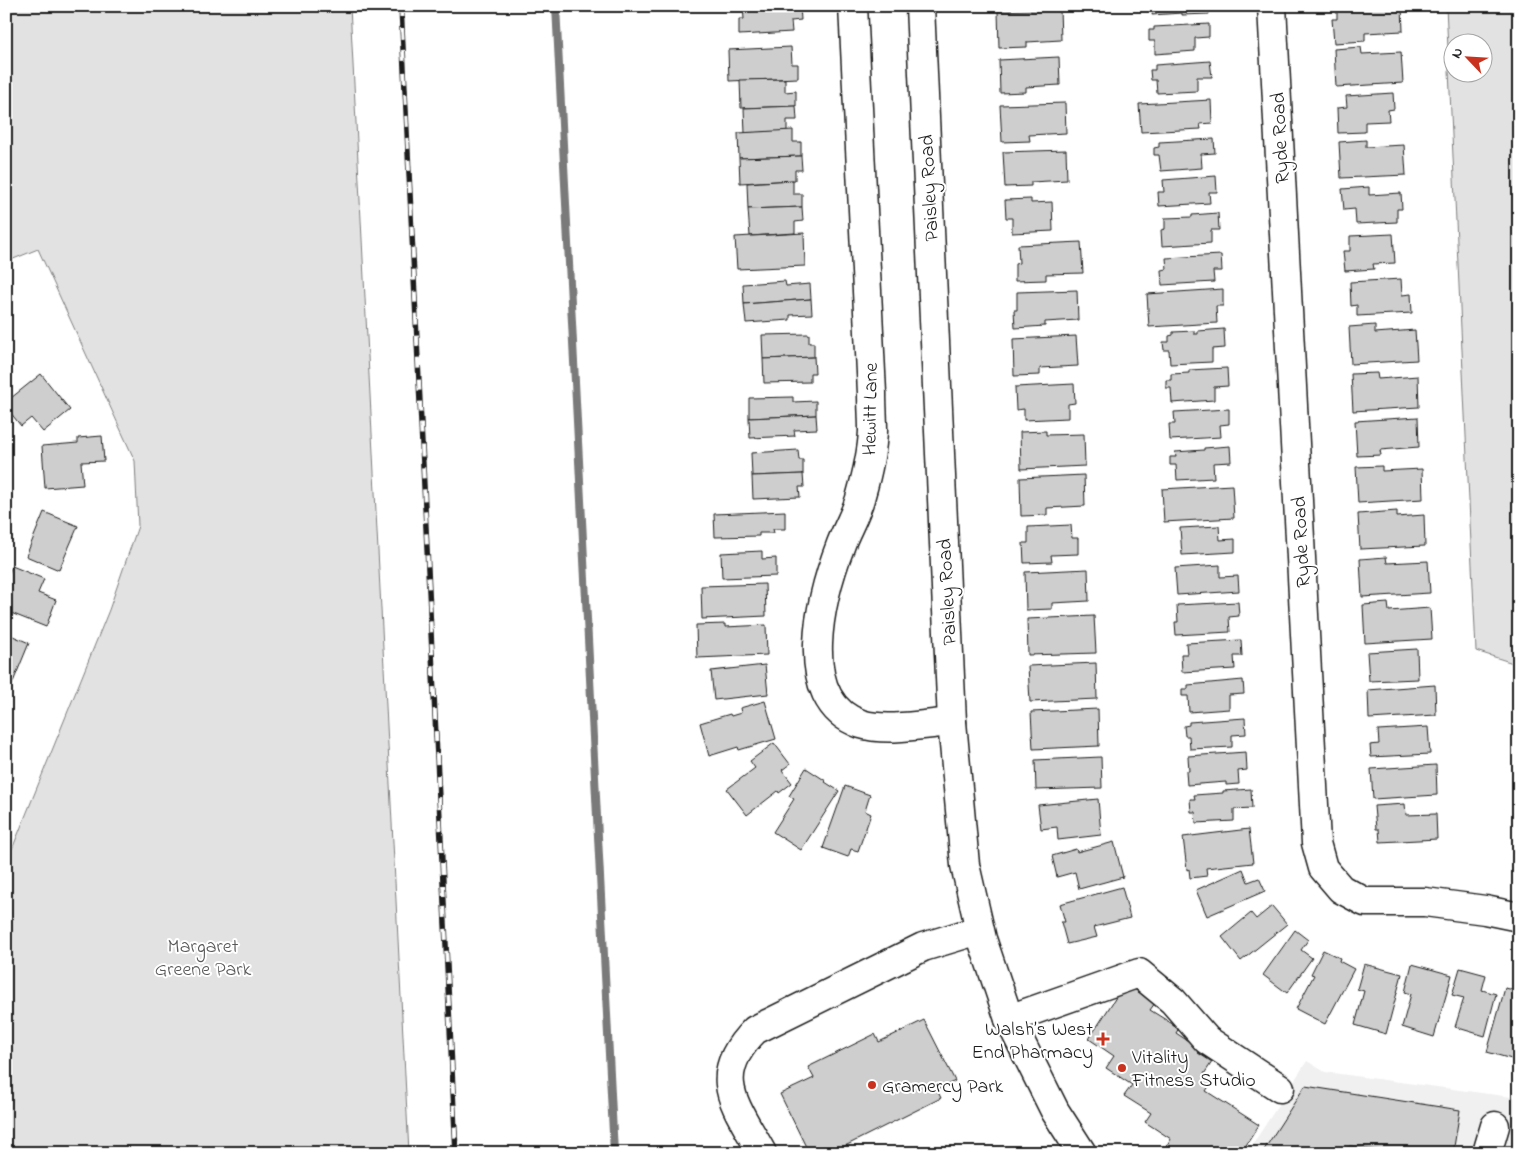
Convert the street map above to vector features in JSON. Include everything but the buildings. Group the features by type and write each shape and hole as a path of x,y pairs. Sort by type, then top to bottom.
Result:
{"street":[{"name":"Hewitt Lane","path":"853,6 873,432 868,467 860,498 840,544 826,586 819,626 818,663 825,694 842,714 862,724 888,727 952,722"},
{"name":"Paisley Road","path":"920,6 952,722 965,865 979,930 1009,1019 1056,1111 1082,1153"},
{"name":"Ryde Road","path":"1272,6 1316,843 1323,868 1341,889 1365,902 1425,902 1485,910 1519,917"},
{"path":"762,1153 732,1097 729,1082 732,1062 743,1042 755,1030 923,946 979,930"},
{"path":"1009,1019 1139,972 1173,1001 1207,1040 1280,1088"},
{"path":"1487,1153 1495,1126"}],"shaded area":[{"path":"1307,1061 1325,1072 1519,1098 1519,1153 1247,1153"}],"green space":[{"name":"Margaret Greene Park","path":"6,6 350,6 409,1153 14,1153 6,1128 6,864 109,610 138,526 135,461 38,249 6,262"},
{"path":"1446,6 1519,6 1519,665 1476,651 1450,82 1492,82 1492,32 1447,32"}],"waterway":[{"path":"556,6 614,1153"}],"railway":[{"path":"401,6 456,1153"}],"place":[{"name":"Walsh’s West End Pharmacy","path":"1103,1039"},
{"name":"Vitality Fitness Studio","path":"1122,1068"},
{"name":"Gramercy Park","path":"872,1085"}]}
